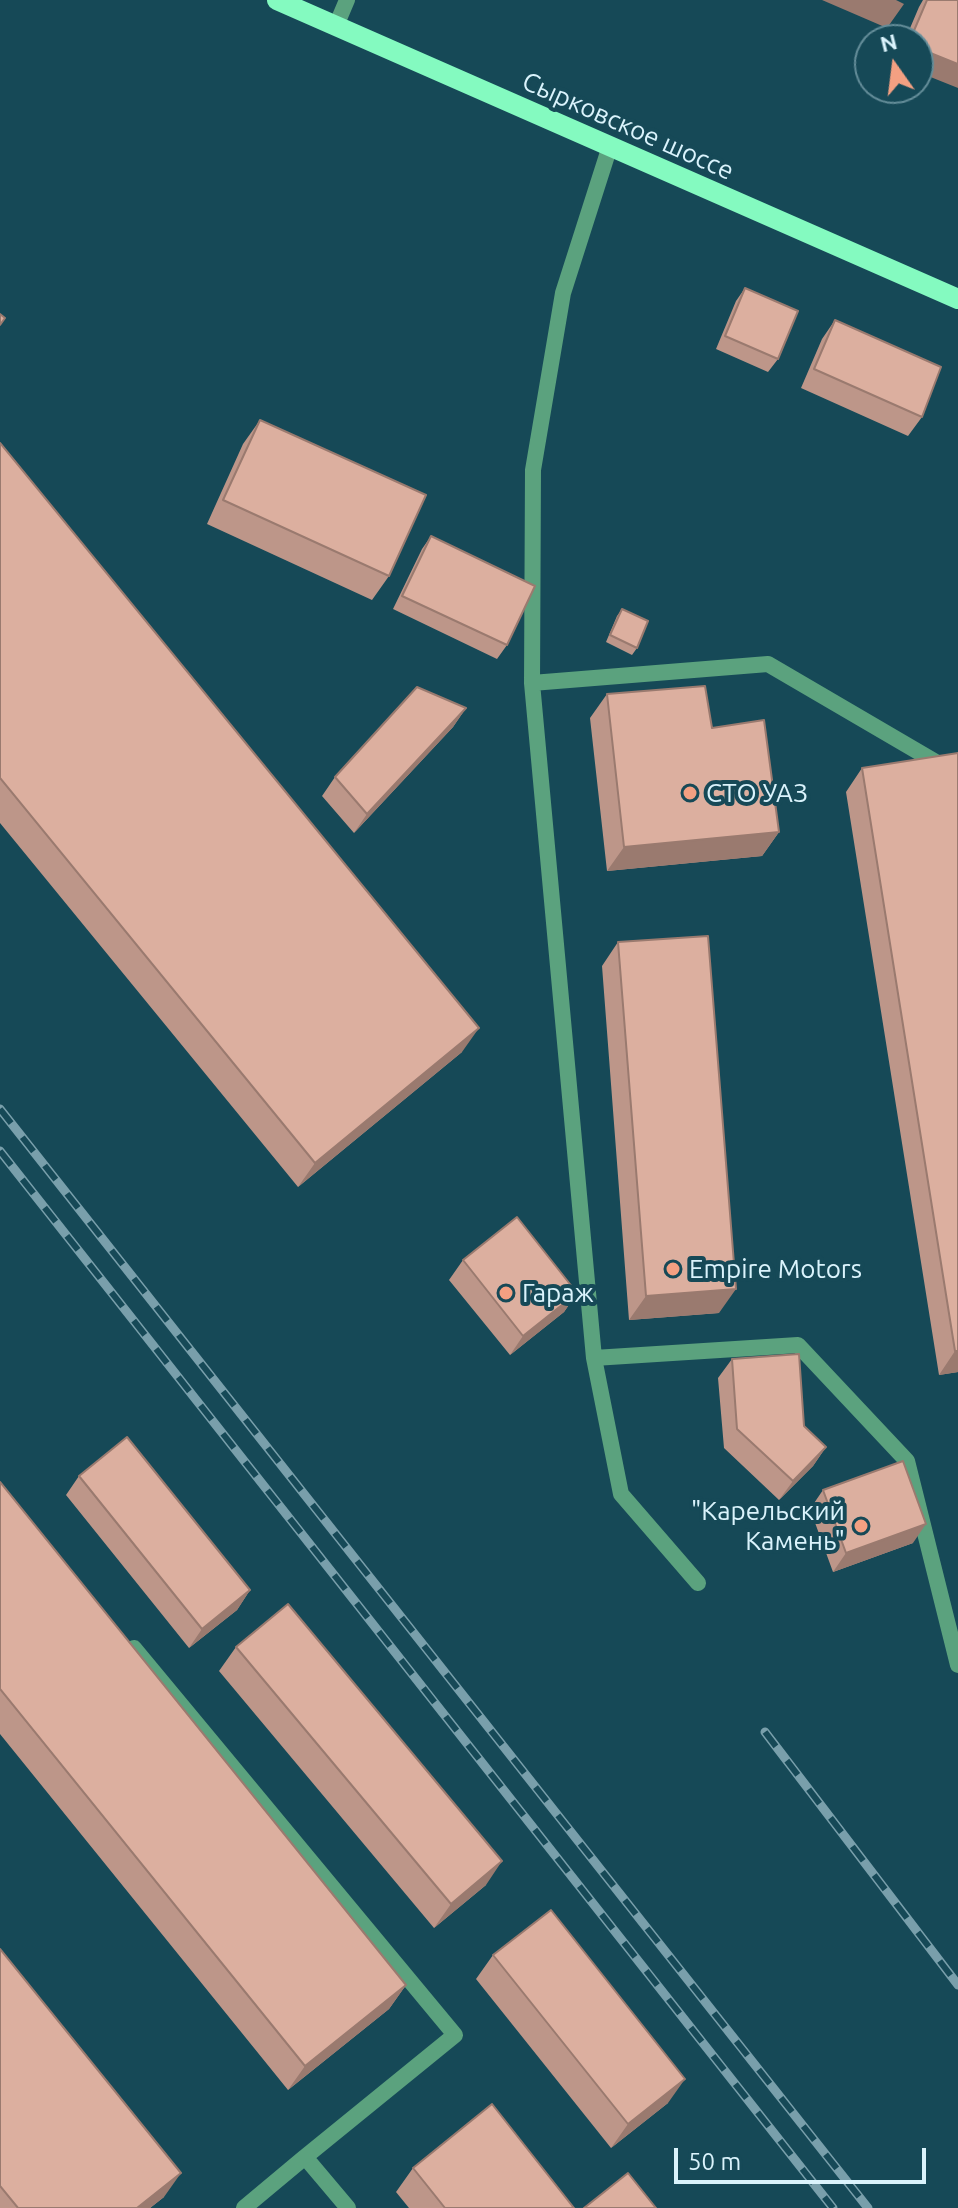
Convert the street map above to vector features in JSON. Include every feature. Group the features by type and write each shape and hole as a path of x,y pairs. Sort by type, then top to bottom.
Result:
{"main road":[{"name":"Сырковское шоссе","path":"277,0 958,299"}],"lane":[{"path":"336,26 347,0"},
{"path":"610,146 563,293 533,470 532,683 594,1358 621,1494 698,1583"},
{"path":"532,683 768,664 958,775"},
{"path":"594,1358 798,1345 907,1461 958,1665"},
{"path":"121,1633 455,2035 244,2208"},
{"path":"305,2157 348,2208"}],"building":[{"path":"927,0 958,0 958,64 934,54 934,24 917,24"},
{"path":"745,288 798,311 778,359 725,336"},
{"path":"835,320 941,367 922,417 814,369"},
{"path":"260,420 426,495 389,576 223,500"},
{"path":"0,443 479,1028 315,1163 0,778"},
{"path":"431,536 535,586 507,645 402,596"},
{"path":"622,609 648,621 637,648 610,635"},
{"path":"705,686 712,728 764,720 779,832 624,847 607,694"},
{"path":"417,687 466,708 367,814 335,777"},
{"path":"958,753 958,1351 955,1351 862,768"},
{"path":"708,936 736,1289 646,1296 618,942"},
{"path":"517,1217 577,1293 523,1336 463,1260"},
{"path":"799,1354 804,1426 826,1447 793,1481 737,1429 732,1359"},
{"path":"127,1437 250,1590 202,1629 79,1476"},
{"name":"\"Карельский Камень\"","path":"903,1461 926,1524 846,1553 823,1490"},
{"path":"0,1482 406,1985 305,2066 0,1689"},
{"path":"288,1604 502,1861 451,1904 236,1647"},
{"path":"551,1910 685,2079 628,2124 493,1955"},
{"path":"0,1949 181,2173 137,2208 18,2208 0,2186"},
{"path":"492,2104 574,2208 445,2208 413,2168"},
{"path":"628,2173 656,2208 584,2208"}],"railway":[{"path":"0,1109 868,2208"},
{"path":"0,1151 833,2208"},
{"path":"765,1732 958,1985"}],"place":[{"name":"СТО УАЗ","path":"690,793"},
{"name":"Empire Motors","path":"673,1269"},
{"name":"Гараж","path":"506,1293"},
{"name":"\"Карельский Камень\"","path":"861,1526"}]}
